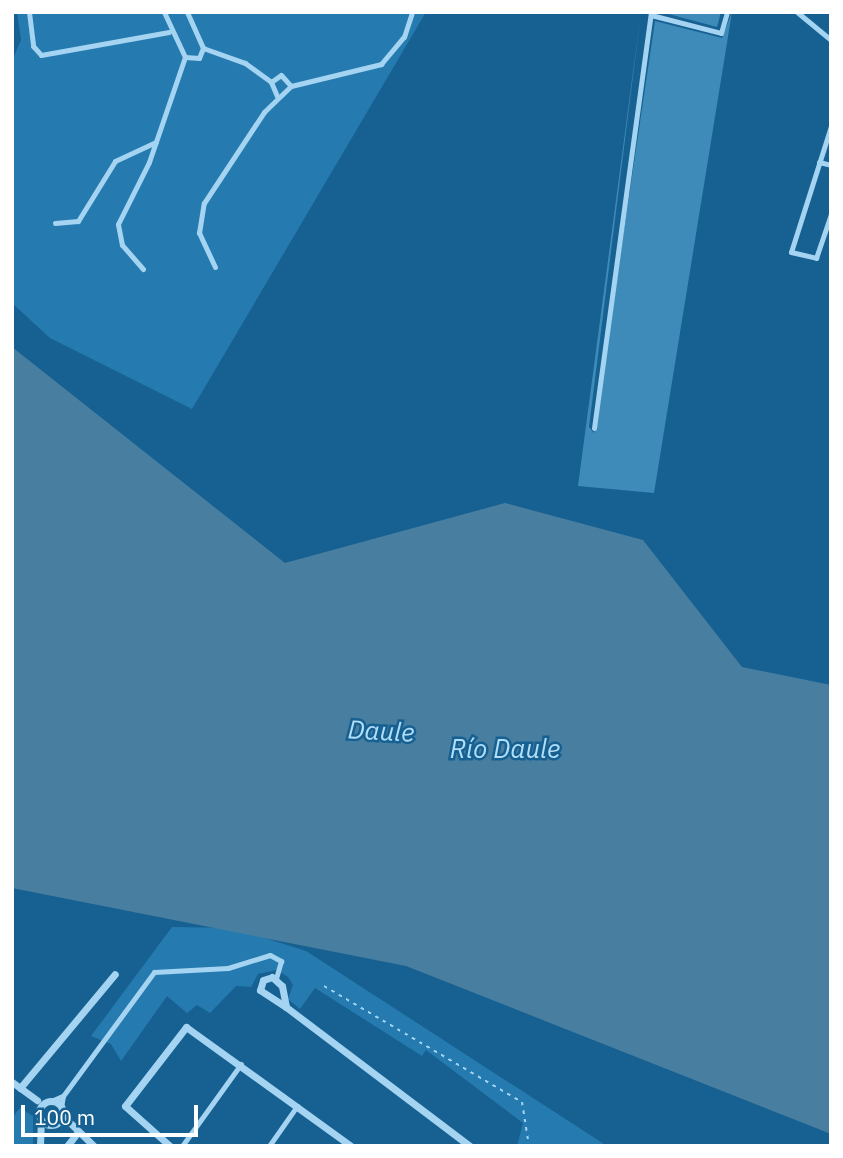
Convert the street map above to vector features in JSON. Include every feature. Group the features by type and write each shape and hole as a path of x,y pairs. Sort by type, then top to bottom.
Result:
{"street":[{"path":"20,1088 115,974"},
{"path":"286,1007 276,978 265,978 260,990 470,1146"},
{"path":"170,1146 125,1106 183,1028 241,1064 351,1146"},
{"path":"12,1082 37,1100 49,1102 62,1111 68,1126"},
{"path":"37,1100 41,1119 40,1146"},
{"path":"40,1110 49,1102"},
{"path":"53,1124 62,1111"},
{"path":"41,1119 68,1126 94,1146"},
{"path":"67,1146 77,1133"}],"lane":[{"path":"29,12 33,46 41,55 169,32"},
{"path":"143,269 122,245 118,224 156,142 185,58 182,45 169,32 164,12"},
{"path":"187,12 196,39 203,48 230,55 271,82 277,96"},
{"path":"215,267 199,233 204,203 277,96 291,86 382,64 404,37 412,12"},
{"path":"594,428 651,13 721,33 727,12"},
{"path":"797,12 831,40"},
{"path":"182,45 196,39"},
{"path":"185,58 199,58 203,48"},
{"path":"271,82 281,75 291,86"},
{"path":"831,126 791,252 816,258 831,214"},
{"path":"55,223 78,221 115,161 156,142"},
{"path":"819,162 831,165"},
{"path":"49,1102 63,1096 154,972 228,968 270,955 281,961 276,978"},
{"path":"182,1146 241,1064"},
{"path":"62,1111 63,1096"},
{"path":"269,1146 298,1106"}],"path":[{"path":"324,986 522,1102 529,1146"}],"shaded area":[{"path":"17,12 426,12 192,409 50,338 12,303 12,61 21,40"},
{"path":"172,927 234,928 306,951 607,1146 517,1146 523,1123 426,1050 422,1056 315,988 300,1009 288,999 293,985 288,977 277,970 258,974 251,987 236,986 210,1013 197,1005 187,1013 167,996 121,1061 111,1044 91,1036"},
{"path":"20,1108 33,1116 33,1146 12,1146 12,1118"}],"water":[{"name":"Río Daule","path":"12,347 285,563 505,503 643,540 742,667 831,685 831,1134 406,966 12,888"}],"building":[{"path":"641,12 589,427 594,433 655,21 722,38 732,12 654,493 578,486"},
{"path":"661,12 721,12 717,27"}],"water label":[{"name":"Daule","path":"381,731"}]}
